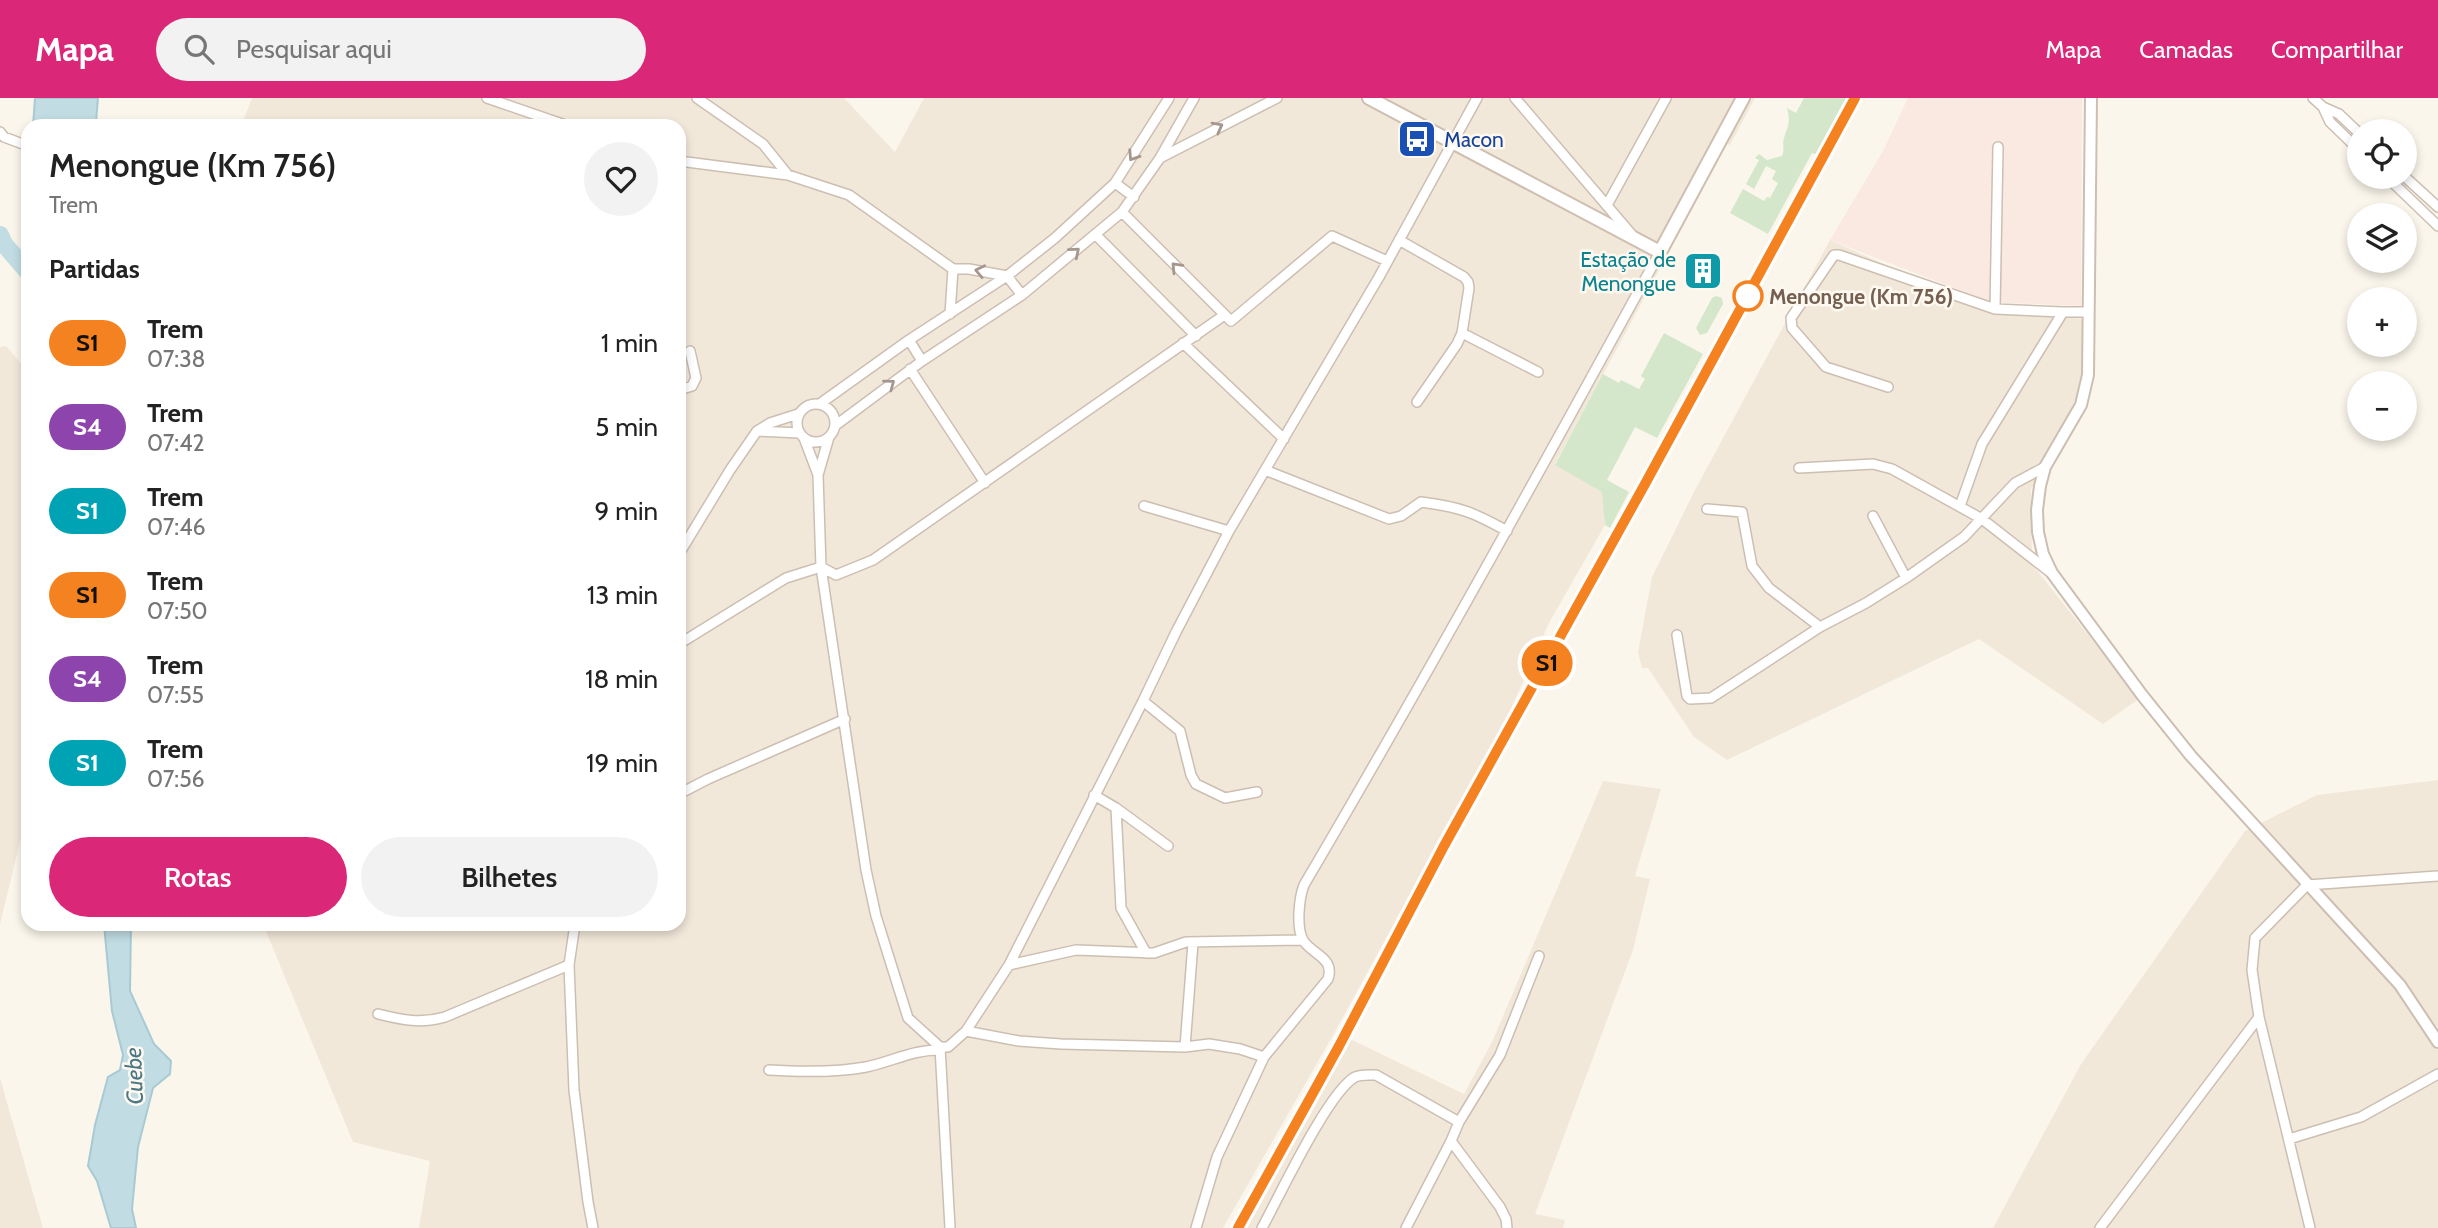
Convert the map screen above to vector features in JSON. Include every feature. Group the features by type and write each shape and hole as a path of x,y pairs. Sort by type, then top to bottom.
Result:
{"main road":[{"path":"1369,98 1660,252 1743,98"}],"street":[{"path":"487,98 548,119"},
{"path":"697,98 763,144 788,175"},
{"path":"686,542 730,470 757,432 770,423 798,414 808,405 821,403 909,340 1007,276 1055,238 1115,183 1169,98"},
{"path":"950,1228 940,1049 908,1018 880,929 866,870 821,567 818,475 829,437 836,425 910,369 1022,295 1122,212 1160,158 1194,98"},
{"path":"1160,158 1277,98"},
{"path":"769,1070 841,1070 867,1067 948,1047 966,1031 1009,965 1229,531 1387,261 1477,98"},
{"path":"1515,98 1635,239"},
{"path":"1607,205 1666,98"},
{"path":"2091,98 2088,375 2085,396 2045,467 2040,486 2038,522 2043,554 2052,573 2141,695 2190,756 2400,985 2438,1042"},
{"path":"2313,98 2347,122"},
{"path":"2323,107 2330,122 2347,138"},
{"path":"0,132 4,137 21,143"},
{"path":"1995,309 1998,146"},
{"path":"686,162 788,175 849,195 953,269 1007,276 1022,295"},
{"path":"1115,183 1134,197"},
{"path":"2417,188 2438,207"},
{"path":"2399,189 2438,226"},
{"path":"1122,212 1223,316 1231,321 1332,236 1387,261"},
{"path":"1096,234 1196,335"},
{"path":"1399,240 1464,277 1468,282 1462,333 1417,402"},
{"path":"1196,1228 1217,1157 1264,1057 1328,979 1330,968 1327,962 1303,940 1299,912 1304,885 1507,531 1660,252"},
{"path":"1888,387 1830,369 1792,328 1791,318 1830,257 1839,255 1995,309 2088,312"},
{"path":"950,314 953,269"},
{"path":"1960,506 1982,444 2063,312"},
{"path":"686,640 786,578 821,567 836,575 873,560 1223,316"},
{"path":"1462,333 1538,372"},
{"path":"909,340 922,361"},
{"path":"1184,343 1284,439"},
{"path":"686,388 692,386 696,378 690,351"},
{"path":"910,369 985,483"},
{"path":"821,403 832,412 836,425"},
{"path":"798,414 797,427 818,475"},
{"path":"757,432 802,436 817,442 829,437"},
{"path":"1798,468 1882,466 1982,519 2052,573"},
{"path":"1677,635 1687,696 1690,699 1706,699 1716,695 1820,627 1906,578 1958,542 2015,484 2045,467"},
{"path":"1265,470 1389,519 1401,516 1421,502 1464,509 1507,531"},
{"path":"1144,506 1229,531"},
{"path":"1707,509 1742,512 1752,566 1769,588 1820,627"},
{"path":"1872,516 1906,578"},
{"path":"1143,701 1180,731 1191,775 1196,784 1225,798 1257,792"},
{"path":"686,790 845,719"},
{"path":"1094,795 1168,846"},
{"path":"1116,808 1121,908 1146,953"},
{"path":"2310,1228 2259,1017 2252,970 2255,938 2307,884 2438,876"},
{"path":"574,931 569,965 574,1090 587,1202 593,1228"},
{"path":"1009,965 1076,950 1146,953 1164,951 1186,942 1303,940"},
{"path":"1185,1047 1193,943"},
{"path":"1406,1228 1459,1122 1500,1055 1539,956"},
{"path":"378,1014 409,1022 429,1022 569,965"},
{"path":"2099,1228 2259,1017"},
{"path":"966,1031 1019,1041 1061,1044 1185,1047 1209,1044 1240,1049 1264,1057"},
{"path":"1262,1228 1325,1111 1353,1078 1362,1074 1376,1075 1459,1122"},
{"path":"2289,1139 2361,1116 2438,1074"},
{"path":"1451,1141 1500,1208 1507,1228"}],"shaded area":[{"path":"252,98 844,98 895,152 924,98 1755,98 1730,145 1727,144 1555,464 1603,492 1605,525 1549,623 1510,711 1336,1030 1223,1228 419,1228 430,1161 353,1142 266,931 686,931 686,119 244,119"},
{"path":"1908,98 2082,98 2081,306 1990,302 1830,240 1883,151"},
{"path":"1830,240 1989,311 2085,319 2084,383 2031,489 2032,564 2139,699 2103,724 1979,639 1727,760 1694,737 1648,668 1642,668 1638,652 1652,577 1695,490"},
{"path":"6,346 21,364 21,838 0,924 0,347"},
{"path":"2438,780 2438,1228 1993,1228 2081,1064 2245,831 2317,795"},
{"path":"1603,781 1661,789 1635,876 1650,879 1633,950 1535,1214 1565,1220 1563,1228 1247,1228 1348,1038 1464,1094 1492,1042"},
{"path":"0,1078 43,1228 0,1228"}],"green space":[{"path":"1804,98 1847,98 1821,146 1823,147 1819,156 1812,153 1768,234 1730,213 1743,189 1764,201 1767,197 1770,198 1778,183 1772,179 1776,171 1766,166 1754,189 1746,184 1759,160 1755,158 1759,154 1767,160 1782,156 1783,140 1789,121 1787,108 1796,113"},
{"path":"1712,298 1722,298 1723,304 1707,333 1700,335 1696,328"},
{"path":"1664,333 1703,354 1657,438 1635,427 1607,480 1629,492 1610,528 1605,525 1602,492 1555,465 1603,374 1619,383 1621,380 1639,389 1645,379 1641,376"}],"water":[{"path":"35,98 98,98 96,119 34,119"},
{"name":"Cuebe","path":"105,931 131,931 130,991 154,1044 171,1061 170,1074 153,1088 138,1147 132,1209 136,1228 111,1228 97,1181 88,1166 95,1125 108,1077 120,1070 123,1055 112,1011"}],"waterway":[{"path":"0,235 21,264"}],"railway":[{"path":"1238,1228 1339,1046 1469,800 1855,98"}],"train":[{"name":"S1","path":"1238,1228 1339,1046 1469,800 1855,98"}],"place":[{"name":"Macon","path":"1417,139"},
{"name":"Estação de Menongue","path":"1703,271"},
{"name":"Menongue (Km 756)","path":"1748,296"}]}
